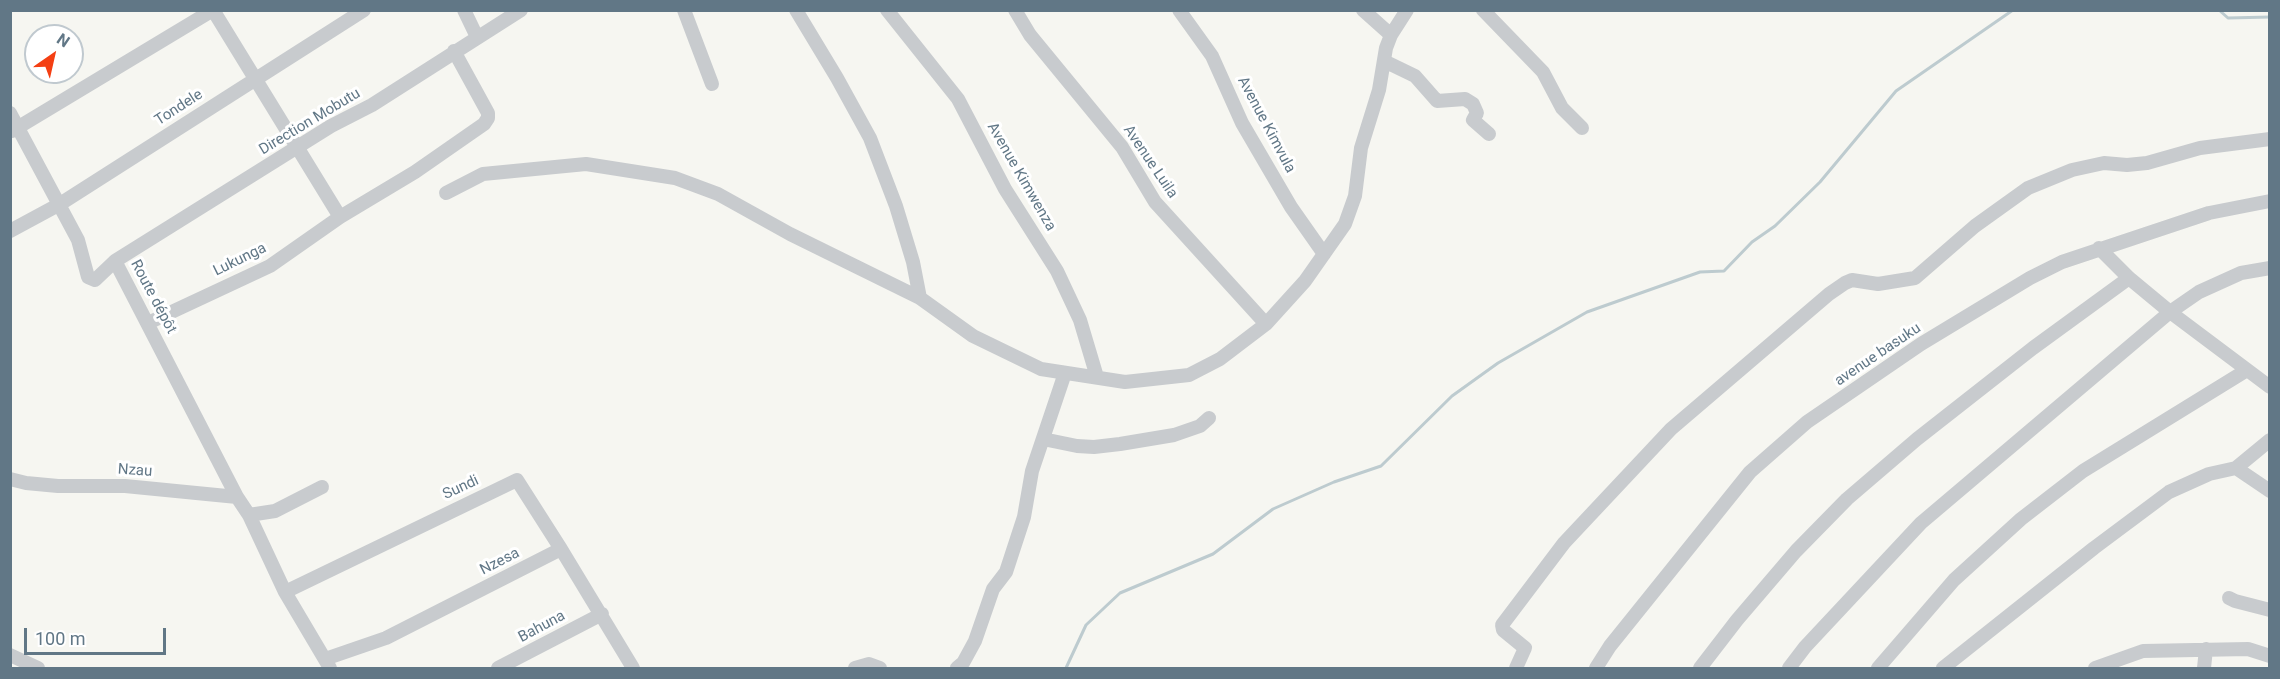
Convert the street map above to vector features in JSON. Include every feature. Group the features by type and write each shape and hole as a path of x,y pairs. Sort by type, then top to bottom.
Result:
{"street":[{"path":"14,130 213,10 340,217"},
{"name":"Tondele","path":"10,231 60,204 364,10"},
{"path":"464,10 477,37"},
{"name":"Direction Mobutu","path":"115,261 331,126 372,105 521,10"},
{"path":"684,10 712,84"},
{"path":"796,10 870,138 896,206 913,262 920,298"},
{"name":"Avenue Kimwenza","path":"887,10 958,99 1005,189 1058,271 1080,320 1097,377"},
{"name":"Avenue Luila","path":"1015,10 1030,35 1122,147 1155,202 1266,324"},
{"name":"Avenue Kimvula","path":"1179,10 1212,56 1242,123 1291,207 1324,255"},
{"path":"1363,10 1391,35"},
{"path":"446,193 483,174 586,164 675,178 718,194 790,234 920,298 973,336 1041,369 1125,382 1189,375 1220,359 1266,324 1305,281 1345,224 1355,196 1361,148 1391,35 1407,10"},
{"path":"1483,10 1543,72 1562,108 1582,128"},
{"name":"Lukunga","path":"148,323 270,266 340,217 415,172 484,124 488,113 454,51"},
{"path":"1384,61 1414,76 1437,101 1465,99 1473,104 1477,113 1473,120 1489,134"},
{"name":"Route dépôt","path":"10,113 14,130 60,204 78,240 88,277 95,280 115,261 237,498"},
{"path":"1516,669 1525,648 1503,630 1502,625 1564,543 1671,429 1829,294 1852,280 1878,284 1915,278 1975,226 2028,188 2072,171 2104,163 2127,165 2147,163 2200,148 2270,139"},
{"name":"avenue basuku","path":"1596,669 1617,637 1750,472 1807,422 1921,344 2020,284 2062,262 2209,213 2270,201"},
{"path":"2099,248 2129,278 2170,312 2270,387"},
{"path":"1789,669 1805,647 1921,524 2170,312 2199,291 2241,273 2270,268"},
{"path":"1700,669 1781,568 1847,499 1917,439 2024,355 2129,278"},
{"path":"1878,669 1953,580 2021,519 2083,471 2247,370"},
{"path":"957,669 963,663 975,641 993,589 1006,572 1024,517 1032,471 1065,373"},
{"path":"1043,439 1086,447 1120,444 1174,435 1200,426 1209,418"},
{"path":"1943,669 2094,548 2169,492 2209,474 2236,468 2270,440"},
{"path":"2236,468 2270,491"},
{"name":"Nzau","path":"10,479 48,485 125,486 237,498"},
{"name":"Sundi","path":"285,592 517,480 561,549"},
{"path":"249,515 275,511 322,487"},
{"path":"237,498 249,515 285,592 328,664"},
{"path":"561,549 633,669"},
{"name":"Nzesa","path":"328,664 386,639 561,549"},
{"path":"2229,598 2235,602 2270,610"},
{"name":"Bahuna","path":"498,669 602,614"},
{"path":"2204,669 2206,648"},
{"path":"2095,669 2138,651 2248,649 2270,656"},
{"path":"10,656 38,669"},
{"path":"855,669 870,664 880,669"}],"waterway":[{"path":"1066,668 1086,625 1120,593 1213,554 1273,509 1334,482 1381,466 1452,396 1498,363 1587,312 1700,272 1724,271 1752,242 1775,226 1820,182 1896,91 2013,10"},
{"path":"2219,10 2228,18 2270,17"}]}
